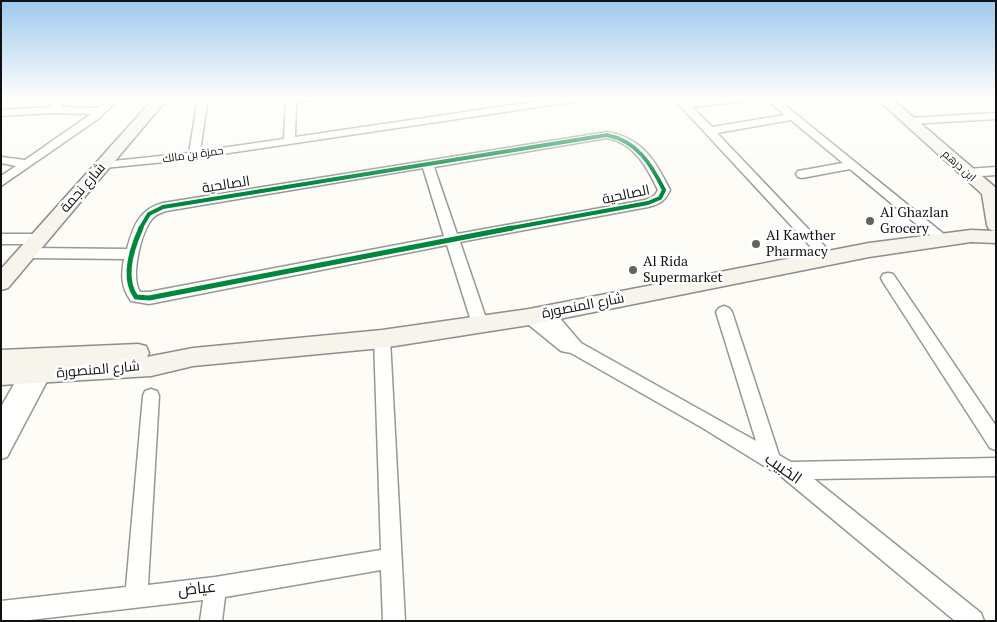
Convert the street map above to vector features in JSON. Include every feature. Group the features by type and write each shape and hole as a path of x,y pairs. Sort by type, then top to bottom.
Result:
{"main road":[{"name":"شارع نجمة","path":"3,283 137,127"},
{"name":"ابن درهم","path":"917,127 993,195 995,214 993,220 996,226"},
{"name":"شارع المنصورة","path":"970,236 996,226"},
{"name":"شارع المنصورة","path":"1,359 39,366 151,366 193,357 382,339 538,315 828,257 943,239 970,236 996,237"},
{"name":"شارع المنصورة","path":"1,375 39,366"}],"street":[{"path":"1,182 79,127"},
{"path":"194,155 198,127"},
{"path":"289,141 290,127"},
{"name":"حمزة بن مالك","path":"104,165 194,155 370,127"},
{"path":"706,127 828,257"},
{"path":"710,131 734,127"},
{"path":"805,127 943,239"},
{"name":"الصالحية","path":"606,135 615,136 635,145 664,190 660,198 648,203 452,238 142,299 136,297 130,290 130,254 149,215 163,207 606,135"},
{"path":"1,160 27,164"},
{"path":"427,163 480,324"},
{"path":"802,174 852,165"},
{"path":"967,173 996,171"},
{"path":"1,239 40,239"},
{"path":"28,253 130,254"},
{"path":"888,278 996,442"},
{"path":"724,312 771,459"},
{"name":"الخبيب","path":"538,315 567,346 574,347 707,421 789,471 972,621"},
{"path":"382,339 394,621"},
{"path":"1,424 39,366"},
{"path":"1,451 39,366"},
{"path":"136,596 151,396"},
{"path":"789,471 996,467"},
{"name":"عياض","path":"1,612 215,588 392,558"},
{"path":"211,621 215,588"}],"cycle path":[{"path":"607,135 627,141 640,152 664,190 660,198 648,203 149,298 136,297 131,291 129,269 135,243 149,214 163,207 607,135"}],"place":[{"name":"Al Ghazlan Grocery","path":"870,221"},
{"name":"Al Kawther Pharmacy","path":"756,244"},
{"name":"Al Rida Supermarket","path":"633,270"}]}
